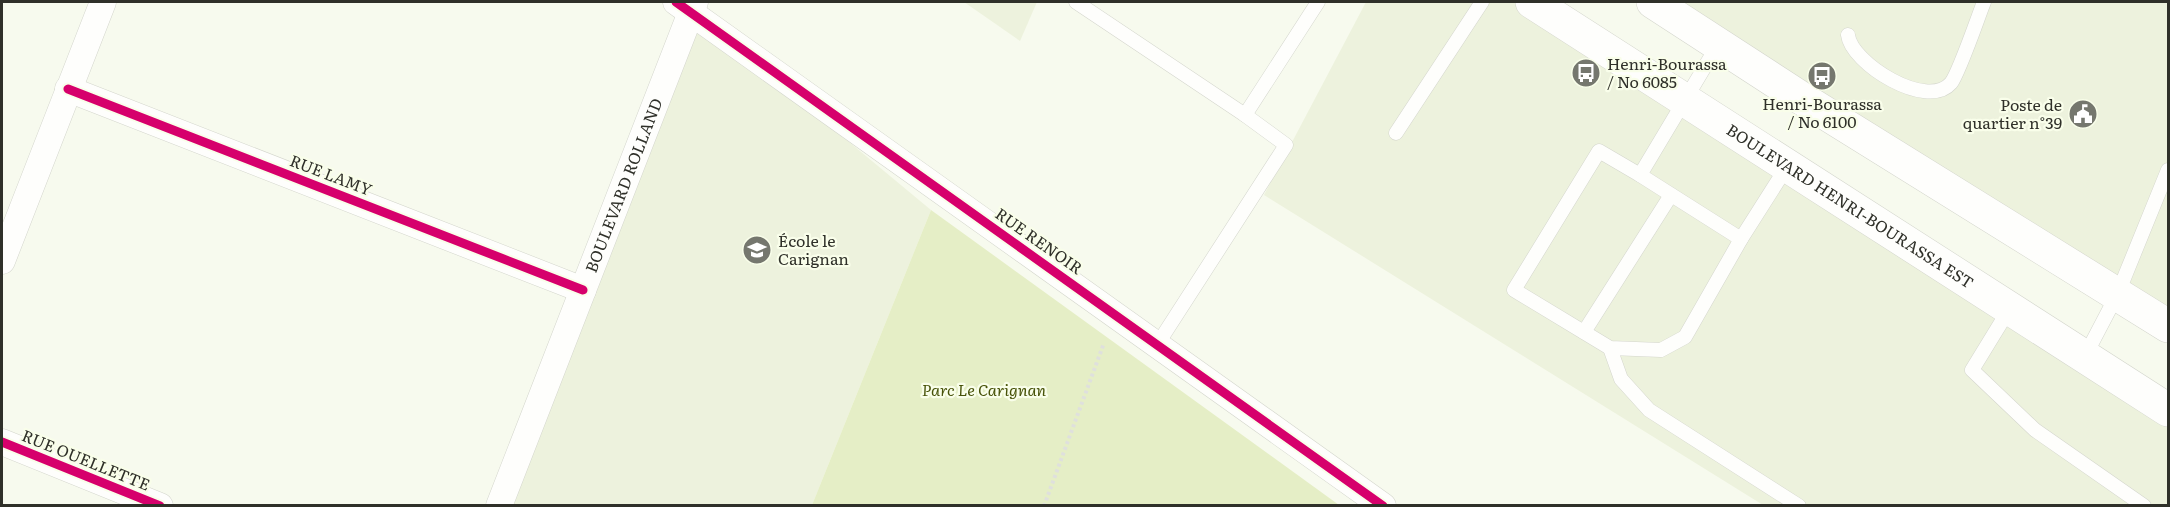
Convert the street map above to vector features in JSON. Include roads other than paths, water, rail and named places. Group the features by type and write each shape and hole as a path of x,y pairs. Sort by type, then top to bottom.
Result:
{"main road":[{"name":"BOULEVARD HENRI-BOURASSA EST","path":"1532,2 2169,410"},
{"path":"1653,2 1801,98 2169,326"}],"street":[{"path":"2,261 103,2"},
{"name":"BOULEVARD ROLLAND","path":"499,506 583,290 687,5"},
{"name":"RUE RENOIR","path":"687,5 1383,506"},
{"name":"RUE LAMY","path":"68,89 583,290"},
{"name":"RUE OUELLETTE","path":"2,442 160,506"}],"lane":[{"path":"1076,2 1245,114 1286,145 1157,345"},
{"path":"1245,114 1318,2"},
{"path":"1396,134 1482,2"},
{"path":"1848,35 1849,44 1857,54 1895,81 1915,91 1936,91 1951,83 1984,2"},
{"path":"1640,175 1719,43"},
{"path":"1741,239 1640,175 1599,152 1514,290 1610,348 1661,350 1685,337 1741,239 1788,165"},
{"path":"2085,356 2118,293 2169,170"},
{"path":"1584,332 1671,195"},
{"path":"2010,308 1972,370 2035,430 2144,506"},
{"path":"1610,348 1621,379 1648,410 1798,506"}],"place":[{"name":"Henri-Bourassa / No 6085","path":"1586,73"},
{"name":"Henri-Bourassa / No 6100","path":"1822,76"},
{"name":"Poste de quartier n°39","path":"2083,114"},
{"name":"École le Carignan","path":"757,250"}],"park label":[{"name":"Parc Le Carignan","path":"984,390"}]}
